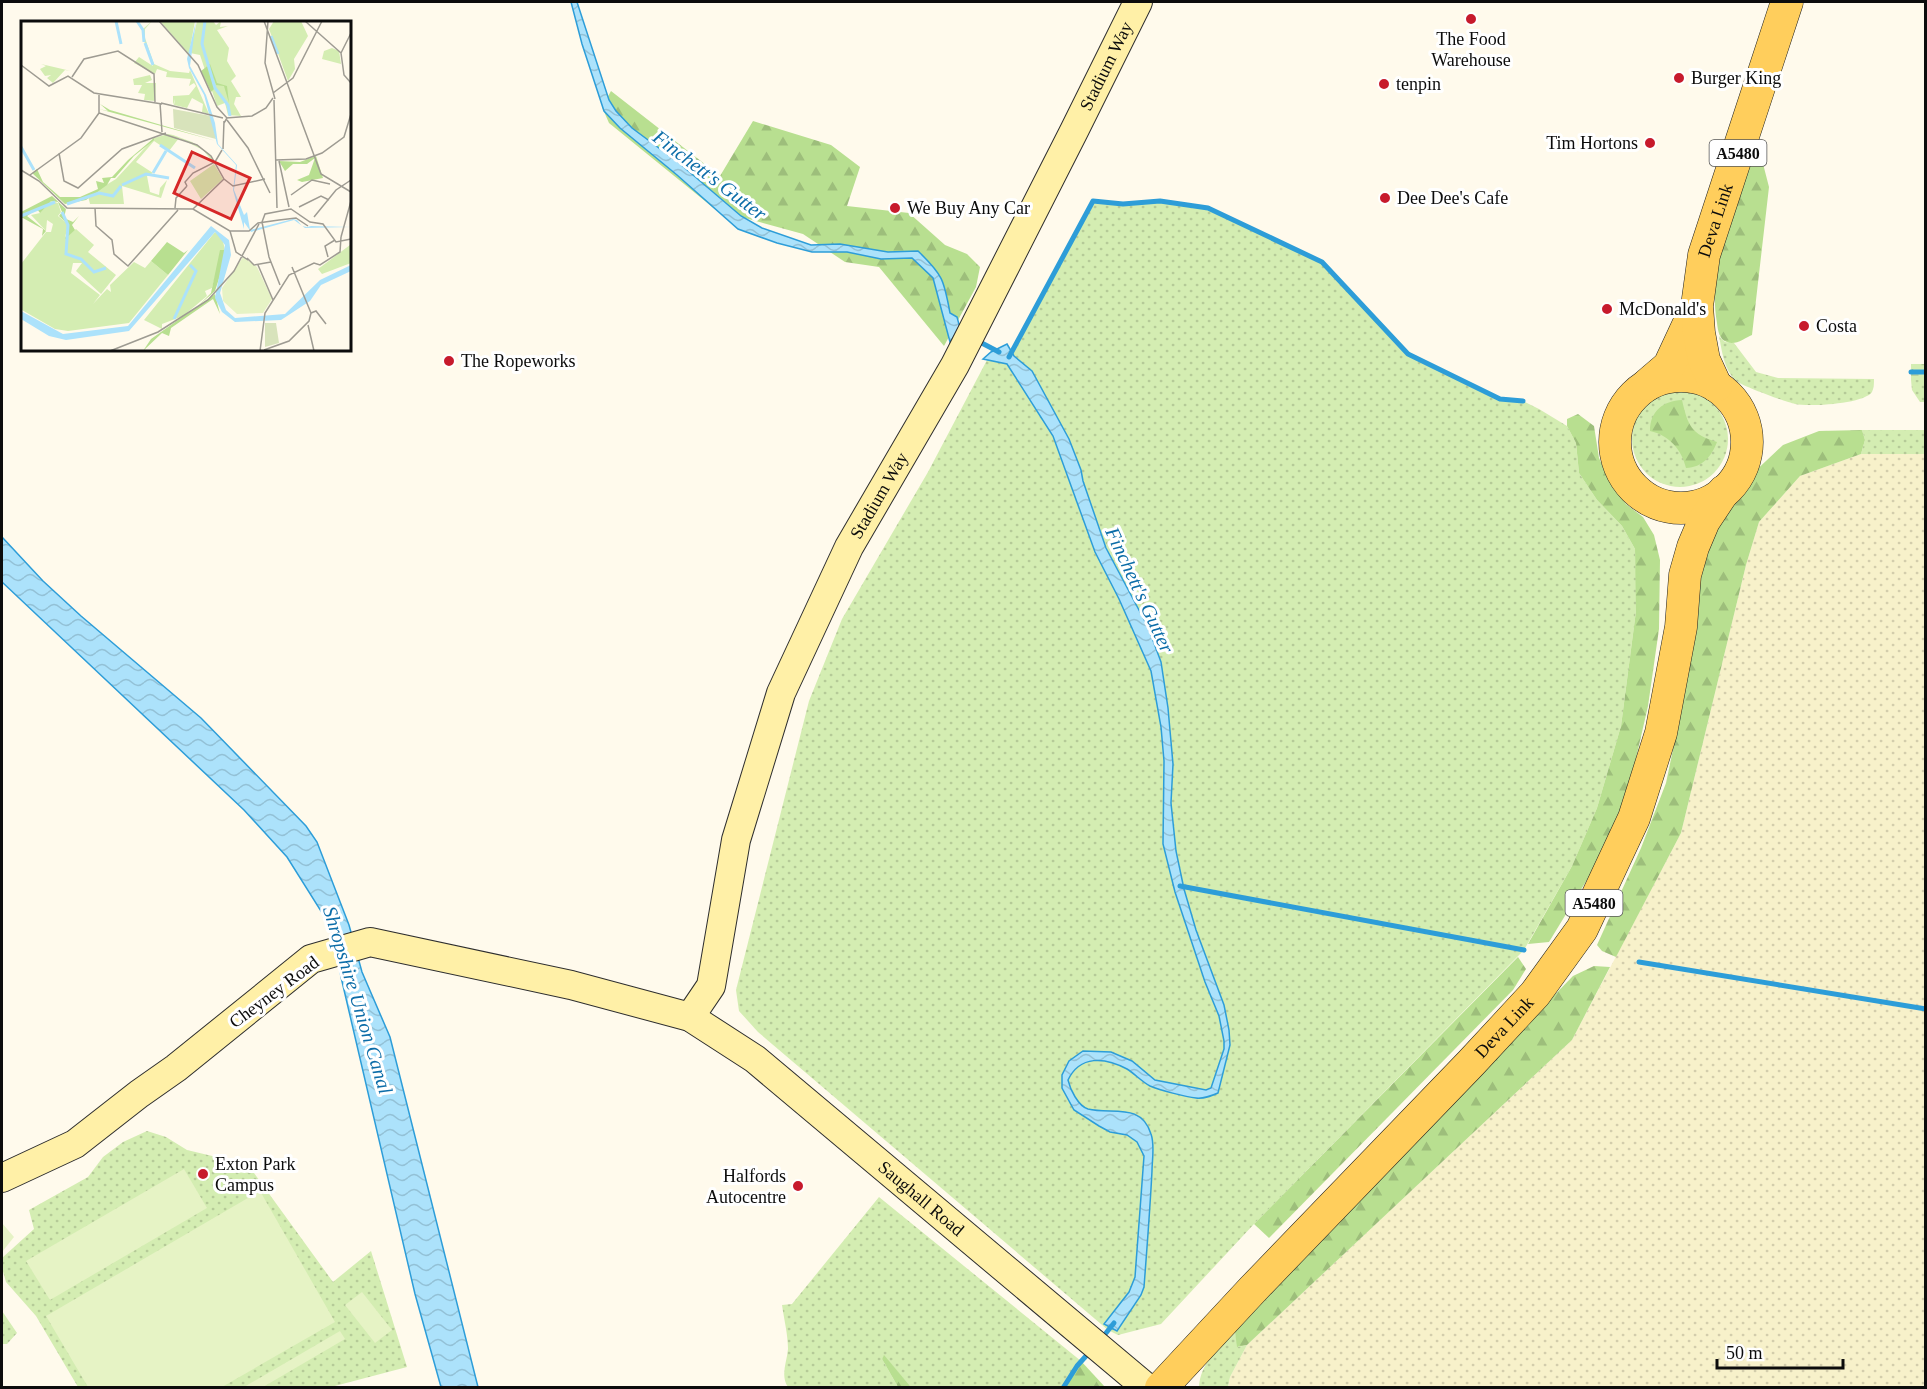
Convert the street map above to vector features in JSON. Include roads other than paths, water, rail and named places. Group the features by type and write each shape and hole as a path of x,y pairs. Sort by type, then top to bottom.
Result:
{"main road":[{"name":"Deva Link","path":"1648,384 1669,366 1696,306 1704,255 1787,2"},
{"name":"Deva Link","path":"1696,306 1704,360 1716,386"},
{"name":"A5480","path":"1682,376 1700,378 1723,391 1738,408 1746,428 1746,450 1742,465 1735,480 1711,501 1680,508 1664,506 1649,500 1625,478 1618,463 1615,447 1616,430 1623,409 1648,384 1664,378 1682,376"},
{"name":"Deva Link","path":"1161,1388 1246,1296 1471,1063 1534,994 1582,929 1634,818 1661,733 1681,627 1685,575 1704,521 1724,491"},
{"name":"Deva Link","path":"1664,506 1674,527 1685,575"}],"street":[{"name":"Stadium Way","path":"690,1017 711,986 736,840 781,693 849,547 955,365 1138,2"},
{"name":"Cheyney Road","path":"2,1179 75,1144 176,1068 311,959 370,942 571,985 690,1017"},
{"name":"Saughall Road","path":"690,1017 755,1059 1147,1388"}],"water":[{"path":"571,2 577,2 609,100 632,128 679,163 741,216 762,228 811,245 840,244 888,252 918,251 938,272 944,285 950,313 957,317 960,328 950,342 933,278 912,258 881,259 847,252 812,252 738,229 620,128 604,111"},
{"path":"1007,344 1014,356 1032,371 1069,439 1106,548 1148,627 1161,662 1173,764 1171,803 1176,851 1196,930 1224,1005 1229,1030 1230,1045 1218,1093 1210,1096 1196,1098 1150,1086 1127,1069 1102,1061 1086,1062 1073,1072 1068,1080 1075,1097 1084,1107 1125,1112 1140,1117 1152,1138 1144,1287 1117,1331 1104,1324 1129,1292 1135,1277 1144,1156 1137,1142 1127,1135 1110,1132 1074,1110 1062,1088 1062,1075 1069,1061 1083,1051 1111,1052 1132,1061 1155,1080 1206,1090 1211,1088 1224,1049 1224,1041 1219,1016 1205,982 1175,892 1163,844 1164,761 1161,727 1151,671 1095,552 1053,436 1007,364 983,359"},
{"name":"Shropshire Union Canal","path":"2,537 43,581 81,616 201,718 306,826 317,842 349,925 362,972 390,1037 478,1387 441,1387 415,1294 341,977 335,940 326,919 287,857 244,810 2,582"}],"waterway":[{"path":"1009,357 1093,201 1123,204 1160,201 1208,208 1322,262 1408,354 1500,399 1523,401"},
{"name":"Finchett's Gutter","path":"976,340 999,352"},
{"path":"1911,372 1926,372"},
{"path":"1180,886 1524,950"},
{"path":"1639,962 1926,1009"},
{"name":"Finchett's Gutter","path":"1106,1333 1114,1323"},
{"name":"Finchett's Gutter","path":"1063,1388 1086,1356"}],"place":[{"name":"The Food Warehouse","path":"1471,19"},
{"name":"Burger King","path":"1679,78"},
{"name":"tenpin","path":"1384,84"},
{"name":"Tim Hortons","path":"1650,143"},
{"name":"Dee Dee's Cafe","path":"1385,198"},
{"name":"We Buy Any Car","path":"895,208"},
{"name":"McDonald's","path":"1607,309"},
{"name":"Costa","path":"1804,326"},
{"name":"The Ropeworks","path":"449,361"},
{"name":"Exton Park Campus","path":"203,1174"},
{"name":"Halfords Autocentre","path":"798,1186"}]}
